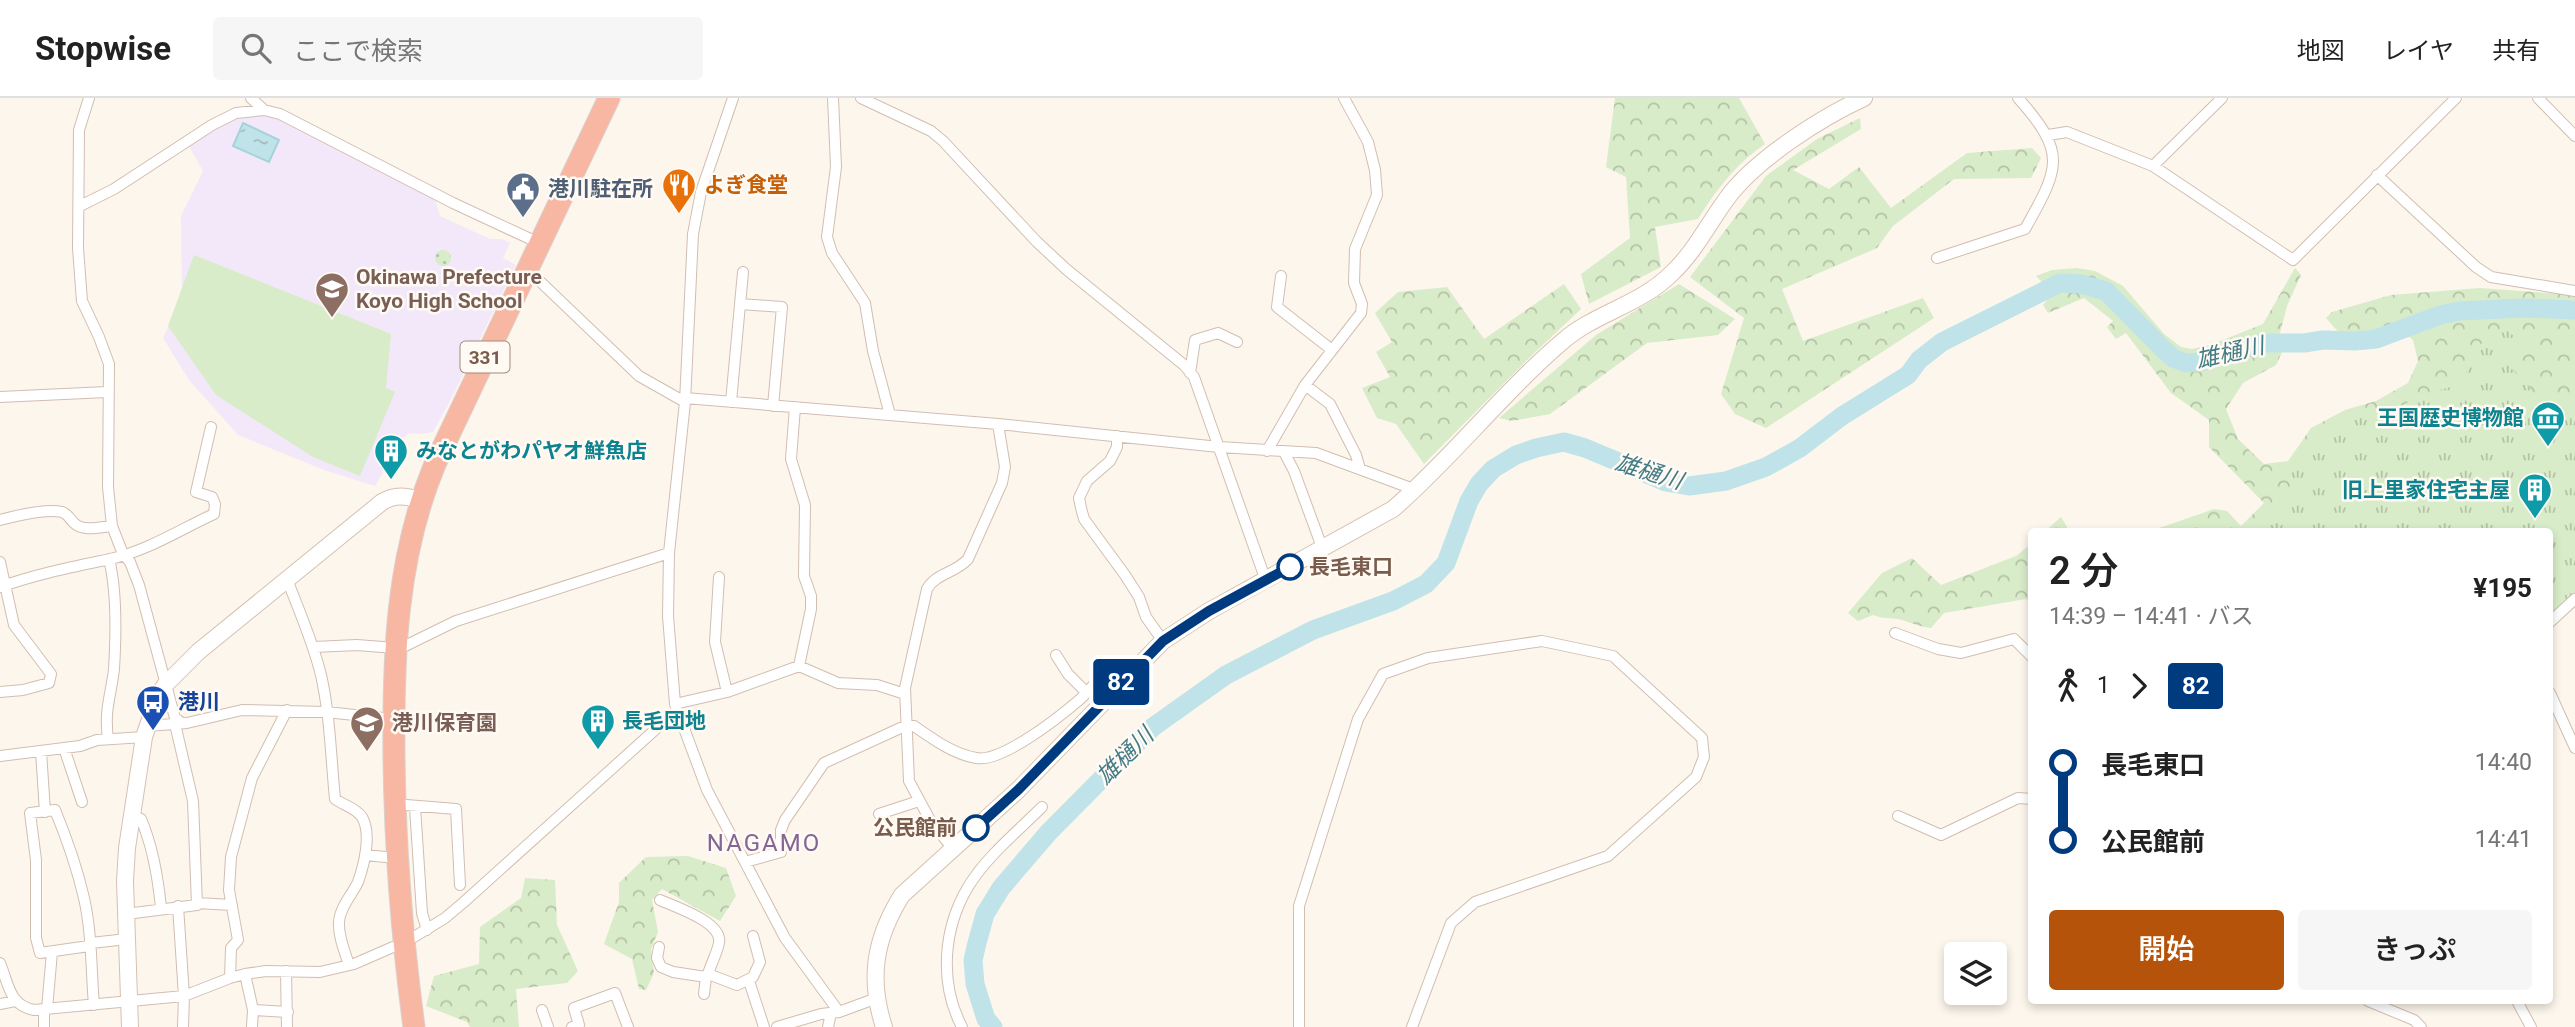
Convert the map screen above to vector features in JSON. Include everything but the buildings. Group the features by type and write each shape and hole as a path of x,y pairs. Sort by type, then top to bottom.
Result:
{"highway":[{"name":"331","path":"414,1027 396,858 405,806 393,719 395,648 408,544 421,500 451,429 609,98"}],"main road":[{"path":"884,1027 877,998 878,952 889,917 902,895 1018,790 1163,641 1209,611 1376,521 1416,490 1566,338 1643,296 1673,273 1746,176 1838,110 1864,98"},
{"path":"130,1027 126,914 127,848 146,731 155,703 165,685 198,652 382,502 398,496 421,500"}],"street":[{"path":"89,98 79,130 78,248 82,301 109,364 108,487 112,526 122,554 131,562 139,585 174,718 179,724 192,802 197,903"},
{"path":"251,98 264,110"},
{"path":"733,98 702,192 693,234 685,400 669,553 668,616 676,707 707,790 785,938 835,1013"},
{"path":"833,98 836,167 827,237 832,253 864,303 890,415"},
{"path":"861,98 931,131 1066,269 1191,373 1266,581"},
{"path":"1267,451 1305,385 1361,313 1362,304 1354,283 1355,249 1377,195 1375,170 1368,142 1344,98"},
{"path":"1937,258 2025,229 2048,189 2054,153 2048,135 2018,98"},
{"path":"2153,166 2222,98"},
{"path":"2048,135 2067,132 2153,166 2293,260 2456,98"},
{"path":"2538,98 2575,136"},
{"path":"80,206 114,189 212,125 236,113 264,110 280,114 453,203 539,243"},
{"path":"2377,175 2476,268 2491,277 2575,291"},
{"path":"527,269 639,376 685,400 998,424 1219,447 1316,453 1416,490"},
{"path":"731,402 743,272"},
{"path":"1281,276 1277,307 1332,350"},
{"path":"740,304 782,307 773,406"},
{"path":"1191,373 1195,340 1219,333 1237,342"},
{"path":"1305,385 1330,404 1356,455 1360,469"},
{"path":"0,397 107,392"},
{"path":"795,407 791,459 805,505 804,576 811,596 811,609 799,666"},
{"path":"953,849 919,801 909,781 905,694 909,663 927,589 935,578 968,559 998,496 1005,467 998,424"},
{"path":"3,586 52,570 109,559 172,537 214,514 215,504 212,497 196,492 211,427"},
{"path":"1117,436 1117,447 1110,461 1087,481 1079,498 1081,508 1084,519 1125,575 1139,597 1146,617 1163,641"},
{"path":"1284,452 1294,471 1323,550"},
{"path":"0,520 32,513 60,512 65,513 81,528 112,526"},
{"path":"314,647 405,646 456,621 669,553"},
{"path":"108,739 106,706 114,670 114,596 109,559"},
{"path":"0,562 3,586 14,625 51,674 49,683 23,690 0,692"},
{"path":"719,576 715,642 727,692"},
{"path":"287,579 314,647 326,699 335,799 355,810 363,818 365,855 357,884 339,923 349,965"},
{"path":"2553,619 2575,599"},
{"path":"1895,633 1938,649 1961,653 2014,639 2028,653"},
{"path":"1299,1027 1299,906 1358,719 1384,674 1428,658 1542,641 1613,656 1702,738 1704,757 1696,777 1608,856 1475,902 1451,923 1412,1027"},
{"path":"1056,655 1068,674 1086,692"},
{"path":"414,937 428,930 464,902 676,707 799,666 838,683 877,685 905,694"},
{"path":"745,863 781,852 781,831 785,820 824,763 907,725 914,726 951,750 978,759 987,758 1009,751 1070,707 1112,667 1127,677"},
{"path":"2553,700 2575,748"},
{"path":"0,757 64,748 242,710 326,712 393,719"},
{"path":"230,978 231,948 238,940 229,890 231,857 252,778 286,710"},
{"path":"64,748 82,802"},
{"path":"41,751 45,812"},
{"path":"1898,816 1941,835 2018,798 2028,799"},
{"path":"879,814 919,801"},
{"path":"428,930 422,912 405,806 456,809 460,886"},
{"path":"962,1027 951,1000 946,953 957,910 977,874 1042,807"},
{"path":"94,1005 90,945 84,898 66,837 55,810 30,813 36,860 36,938 40,953 52,952 90,945 127,939"},
{"path":"132,816 141,819 145,828 157,870 161,908"},
{"path":"365,855 396,858"},
{"path":"660,900 706,921 717,933 720,941 707,976 704,994"},
{"path":"126,914 197,903 232,905"},
{"path":"178,906 184,996 183,1027"},
{"path":"659,947 657,958 661,967 737,985 749,981 760,962 753,936"},
{"path":"0,964 15,1001 21,1007 46,1009 184,996 245,974 320,972 349,965 393,947"},
{"path":"44,1027 52,952"},
{"path":"286,971 287,1027"},
{"path":"245,974 253,1010 252,1027"},
{"path":"749,981 764,1027"},
{"path":"572,1027 579,1025 574,1008 615,993 628,1027"},
{"path":"777,1027 835,1013 877,998"},
{"path":"0,1004 15,1001"},
{"path":"2375,1004 2414,1020 2421,1027"},
{"path":"2519,1004 2531,1027"},
{"path":"253,1010 288,1012"},
{"path":"542,1010 548,1027"},
{"path":"828,1027 835,1013"}],"shaded area":[{"name":"Okinawa Prefecture Koyo High School","path":"252,114 279,119 435,199 440,216 490,239 502,239 510,243 503,258 516,265 433,432 409,433 402,439 375,486 324,470 238,435 189,380 163,338 182,300 181,216 203,171 189,146 233,118"}],"green space":[{"path":"1615,98 1739,98 1765,144 1727,178 1698,219 1655,227 1661,267 1589,304 1581,274 1630,238 1626,177 1606,167"},
{"path":"1860,118 1861,129 1793,170 1829,189 1859,167 1891,208 1967,153 2032,148 2041,158 2031,178 1954,179 1893,226 1877,248 1782,289 1803,341 1923,298 1934,318 1766,428 1735,414 1721,394 1744,318 1690,277 1766,176 1817,139"},
{"path":"440,250 446,250 451,258 449,264 440,266 435,261 435,255"},
{"path":"194,255 391,334 386,388 395,392 360,476 313,457 216,395 168,326"},
{"path":"2077,268 2095,271 2123,286 2164,334 2181,347 2192,349 2210,345 2263,324 2295,268 2301,275 2287,306 2280,333 2283,350 2276,365 2243,383 2226,409 2238,439 2264,464 2288,461 2311,428 2345,410 2376,401 2408,383 2418,361 2413,340 2407,335 2382,346 2341,335 2326,318 2332,312 2391,295 2480,288 2575,295 2575,408 2546,416 2506,386 2264,528 2159,528 2214,509 2227,511 2241,526 2264,503 2209,447 2209,420 2171,393 2126,333 2116,339 2107,327 2113,321 2084,298 2048,313 2043,305 2054,292 2086,281 2075,275 2042,282 2036,276 2052,270"},
{"path":"1564,284 1581,309 1424,464 1396,424 1377,418 1362,388 1390,377 1376,352 1392,342 1375,313 1398,292 1447,287 1484,339"},
{"path":"1679,284 1735,319 1718,335 1647,343 1550,414 1512,421 1499,418 1596,335"},
{"path":"2506,330 2519,340 2511,368 2548,409 2575,394 2575,596 2553,614 2553,528 2243,528 2289,490 2293,466 2356,409 2375,422 2418,396 2458,385 2476,357 2479,345"},
{"path":"2061,517 2068,528 2049,528"},
{"path":"2028,546 2028,601 1944,613 1931,628 1873,615 1858,621 1848,613 1882,573 1912,558 1941,585 2016,556"},
{"path":"688,856 726,868 736,896 720,921 662,889 652,900 658,932 651,949 654,973 646,990 639,989 632,959 604,944 619,902 619,883 646,857"},
{"path":"525,878 555,880 557,925 578,971 567,983 516,989 519,1027 470,1027 467,1022 426,1006 434,976 479,964 480,927 521,898"}],"water":[{"path":"243,123 279,140 269,162 233,146"}],"waterway":[{"name":"雄樋川","path":"993,1027 986,1019 975,984 973,960 985,914 1001,888 1048,833 1153,727 1226,675 1313,630 1393,601 1426,584 1446,563 1469,501 1479,484 1493,469 1516,455 1564,442 1666,482 1689,486 1726,481 1766,467 1800,448 1842,416 1908,375 1919,360 1942,342 2060,283 2081,284 2106,291 2173,358 2186,363 2201,362 2262,343 2376,339 2440,315 2459,311 2525,308 2575,310"}],"bus line":[{"name":"82","path":"976,828 1018,790 1163,641 1209,611 1290,567"}],"place":[{"name":"よぎ食堂","path":"679,215"},
{"name":"港川駐在所","path":"523,219"},
{"name":"Okinawa Prefecture Koyo High School","path":"332,319"},
{"name":"王国歴史博物館","path":"2548,448"},
{"name":"みなとがわパヤオ鮮魚店","path":"391,481"},
{"name":"旧上里家住宅主屋","path":"2535,520"},
{"name":"長毛東口","path":"1290,567"},
{"name":"港川","path":"153,732"},
{"name":"長毛団地","path":"598,751"},
{"name":"港川保育園","path":"367,753"},
{"name":"公民館前","path":"976,828"}],"district":[{"name":"NAGAMO","path":"764,843"}]}
